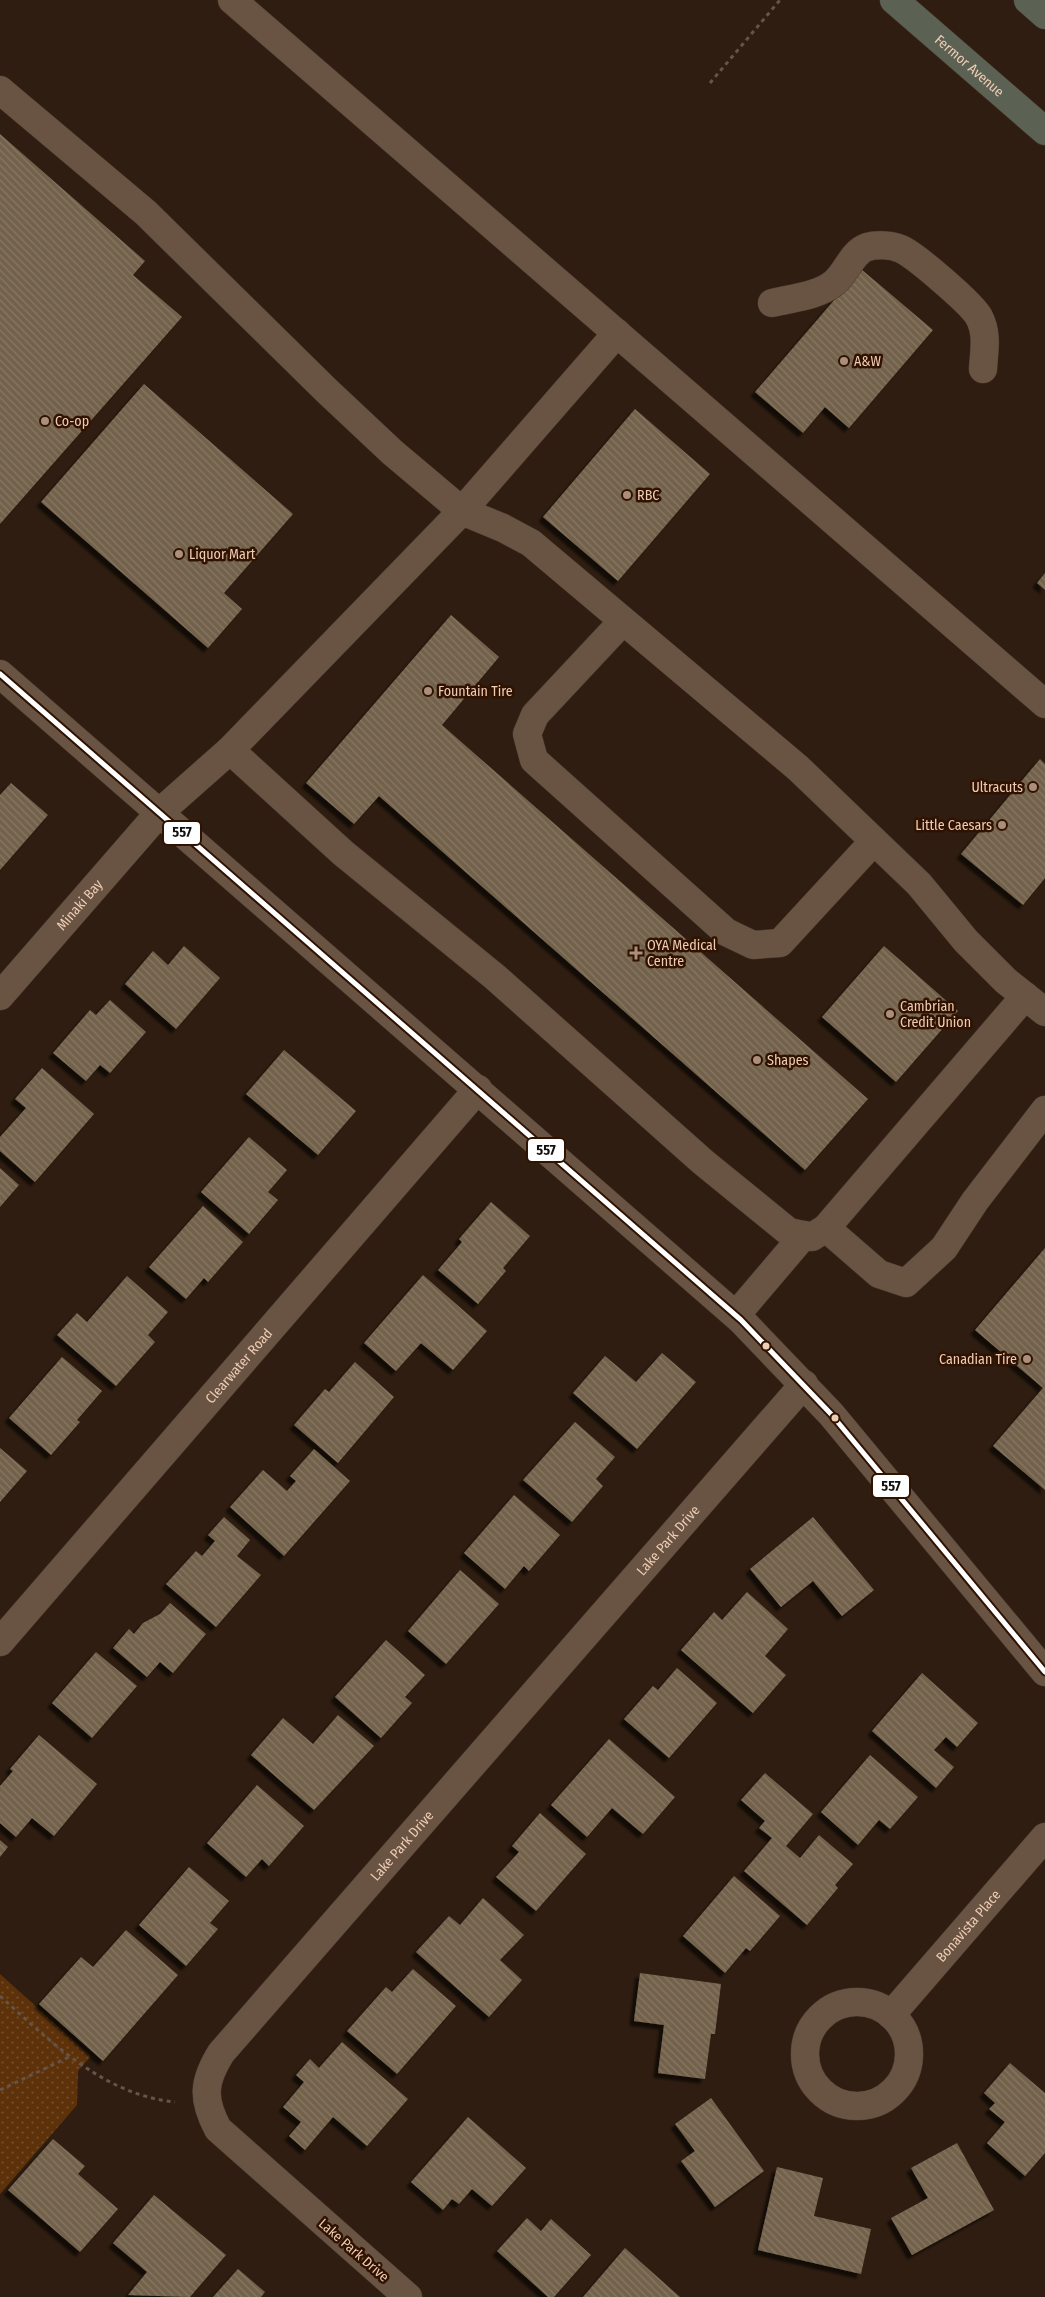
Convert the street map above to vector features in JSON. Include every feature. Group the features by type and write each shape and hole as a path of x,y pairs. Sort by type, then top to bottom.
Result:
{"highway":[{"name":"Fermor Avenue","path":"894,0 1045,131"},
{"path":"1028,0 1045,15"}],"street":[{"path":"232,0 1045,704"},
{"path":"0,90 146,214 392,452 462,511 504,528 530,543 798,768 919,884 966,941 1006,982 1035,1004 736,1315"},
{"path":"772,303 814,293 834,283 857,254 867,247 883,245 902,249 957,293 978,316 986,335 983,369"},
{"name":"Minaki Bay","path":"0,996 160,812 230,750 462,511 617,333"},
{"path":"623,621 535,716 527,734 534,760 726,932 753,945 780,943 874,840"},
{"path":"0,674 736,1315 804,1384 862,1450 1045,1672"},
{"path":"230,750 343,853 495,977 703,1162 790,1232 815,1232 879,1274 906,1283 944,1248 976,1201 1045,1110"},
{"name":"Clearwater Road","path":"0,1642 478,1089"},
{"name":"Lake Park Drive","path":"408,2297 230,2142 218,2129 207,2102 206,2086 211,2068 222,2053 804,1384"},
{"name":"Bonavista Place","path":"891,2015 1045,1836"}],"path":[{"path":"710,83 780,0"},
{"path":"0,1996 69,2057 103,2078 151,2100 179,2103 207,2102"},
{"path":"0,2090 69,2057"}],"shaded area":[{"path":"0,1974 91,2056 78,2071 77,2105 0,2194"}],"building":[{"name":"Co-op","path":"0,134 145,261 133,275 182,317 0,524"},
{"name":"A&W","path":"861,269 933,330 849,428 825,407 803,433 755,392"},
{"name":"Liquor Mart","path":"144,384 293,514 224,593 242,609 208,648 41,502"},
{"name":"RBC","path":"635,409 710,474 618,581 543,517"},
{"path":"1045,573 1045,590 1037,583"},
{"path":"451,615 499,657 442,725 868,1099 805,1170 379,796 354,824 306,783"},
{"path":"1040,759 1045,764 1045,878 1023,905 961,854"},
{"path":"11,783 48,815 0,870 0,795"},
{"path":"184,946 220,978 176,1029 125,984 153,951 168,965"},
{"name":"Cambrian Credit Union","path":"884,946 958,1011 896,1082 822,1017"},
{"path":"110,1000 146,1032 110,1073 100,1065 86,1081 53,1053 90,1010 96,1015"},
{"path":"284,1050 356,1111 318,1155 246,1094"},
{"path":"42,1068 94,1114 35,1182 0,1151 0,1137 26,1108 15,1099"},
{"path":"249,1137 287,1170 268,1192 278,1200 249,1234 201,1192"},
{"path":"0,1168 19,1185 0,1207"},
{"path":"491,1202 530,1236 503,1268 506,1271 478,1304 438,1270 462,1242 459,1239"},
{"path":"203,1206 243,1242 208,1282 204,1278 186,1299 149,1267"},
{"name":"Canadian Tire","path":"1045,1248 1045,1490 993,1446 1043,1388 975,1330"},
{"path":"423,1275 487,1331 453,1370 421,1343 396,1371 364,1343"},
{"path":"127,1276 168,1312 148,1335 155,1342 116,1386 57,1335 77,1313 87,1322"},
{"path":"662,1353 696,1382 637,1449 573,1393 605,1356 636,1382"},
{"path":"62,1357 102,1391 77,1420 80,1422 51,1455 9,1418"},
{"path":"355,1362 394,1397 338,1463 294,1425 325,1389 329,1392"},
{"path":"575,1422 615,1457 596,1479 603,1486 572,1522 523,1480"},
{"path":"0,1448 27,1471 0,1502"},
{"path":"314,1449 350,1481 284,1556 230,1507 263,1470 287,1491 296,1481 290,1476"},
{"path":"514,1495 560,1535 529,1571 524,1566 505,1589 464,1553"},
{"path":"224,1517 250,1540 237,1556 261,1575 216,1627 166,1584 196,1551 202,1556 215,1541 208,1535"},
{"path":"813,1517 874,1590 842,1616 813,1581 781,1607 750,1569"},
{"path":"460,1570 499,1604 446,1664 408,1631"},
{"path":"747,1592 788,1629 765,1656 786,1675 753,1713 681,1650 714,1612 722,1620"},
{"path":"170,1603 206,1634 173,1673 160,1662 147,1677 113,1648 129,1629 134,1634 143,1623 160,1614"},
{"path":"386,1640 425,1675 405,1697 412,1703 381,1738 335,1697"},
{"path":"96,1652 137,1686 92,1738 52,1703"},
{"path":"677,1668 717,1703 669,1758 624,1719 653,1686 658,1690"},
{"path":"922,1673 978,1723 957,1747 946,1737 934,1750 954,1767 936,1788 872,1731"},
{"path":"338,1715 374,1746 314,1810 251,1755 283,1718 313,1744"},
{"path":"39,1735 97,1784 54,1836 32,1818 16,1837 0,1823 0,1786 13,1771 10,1769"},
{"path":"609,1739 675,1797 643,1834 612,1808 587,1837 551,1805"},
{"path":"870,1755 918,1797 890,1829 879,1820 858,1845 821,1812"},
{"path":"765,1773 813,1814 786,1846 800,1858 819,1835 853,1864 835,1885 838,1888 807,1925 744,1871 772,1838 759,1828 765,1821 741,1800"},
{"path":"257,1785 304,1826 269,1866 262,1859 246,1877 207,1843"},
{"path":"540,1813 586,1854 536,1911 496,1877 519,1852 512,1846"},
{"path":"0,1840 8,1847 0,1857"},
{"path":"189,1867 229,1901 210,1923 218,1929 186,1966 139,1925"},
{"path":"734,1876 780,1916 750,1951 746,1948 725,1973 683,1936"},
{"path":"483,1898 524,1935 500,1960 522,1980 489,2017 416,1952 449,1916 460,1925"},
{"path":"126,1930 178,1975 103,2061 39,2004 81,1957 93,1967"},
{"path":"413,1969 456,2006 397,2074 347,2031 386,1987 392,1992"},
{"path":"640,1973 721,1984 715,2034 711,2034 705,2079 658,2073 664,2025 634,2021"},
{"path":"342,2042 408,2099 367,2146 333,2117 305,2150 289,2136 301,2122 283,2107 304,2082 296,2075 310,2059 319,2068"},
{"path":"1010,2063 1045,2093 1045,2153 1025,2176 987,2143 1005,2122 989,2109 995,2103 984,2093"},
{"path":"711,2098 764,2171 715,2207 681,2161 695,2151 675,2124"},
{"path":"468,2117 526,2168 492,2206 472,2189 459,2204 452,2199 443,2210 411,2182"},
{"path":"53,2139 85,2166 78,2174 118,2209 80,2252 8,2190"},
{"path":"957,2143 994,2210 912,2255 891,2218 928,2198 911,2168"},
{"path":"777,2167 823,2178 814,2216 871,2229 861,2274 758,2250"},
{"path":"154,2195 226,2255 190,2297 128,2295 147,2272 113,2243"},
{"path":"527,2218 541,2231 551,2219 591,2255 554,2297 548,2297 497,2251"},
{"path":"625,2248 680,2297 583,2297"},
{"path":"238,2269 265,2292 261,2297 213,2297"}],"transit line":[{"name":"557","path":"0,674 741,1320 831,1414 1045,1672"}],"place":[{"name":"A&W","path":"844,361"},
{"name":"Co-op","path":"45,421"},
{"name":"RBC","path":"627,495"},
{"name":"Liquor Mart","path":"179,554"},
{"name":"Fountain Tire","path":"428,691"},
{"name":"Ultracuts","path":"1033,787"},
{"name":"Little Caesars","path":"1002,825"},
{"name":"OYA Medical Centre","path":"636,953"},
{"name":"Cambrian Credit Union","path":"890,1014"},
{"name":"Shapes","path":"757,1060"},
{"name":"Canadian Tire","path":"1027,1359"}]}
